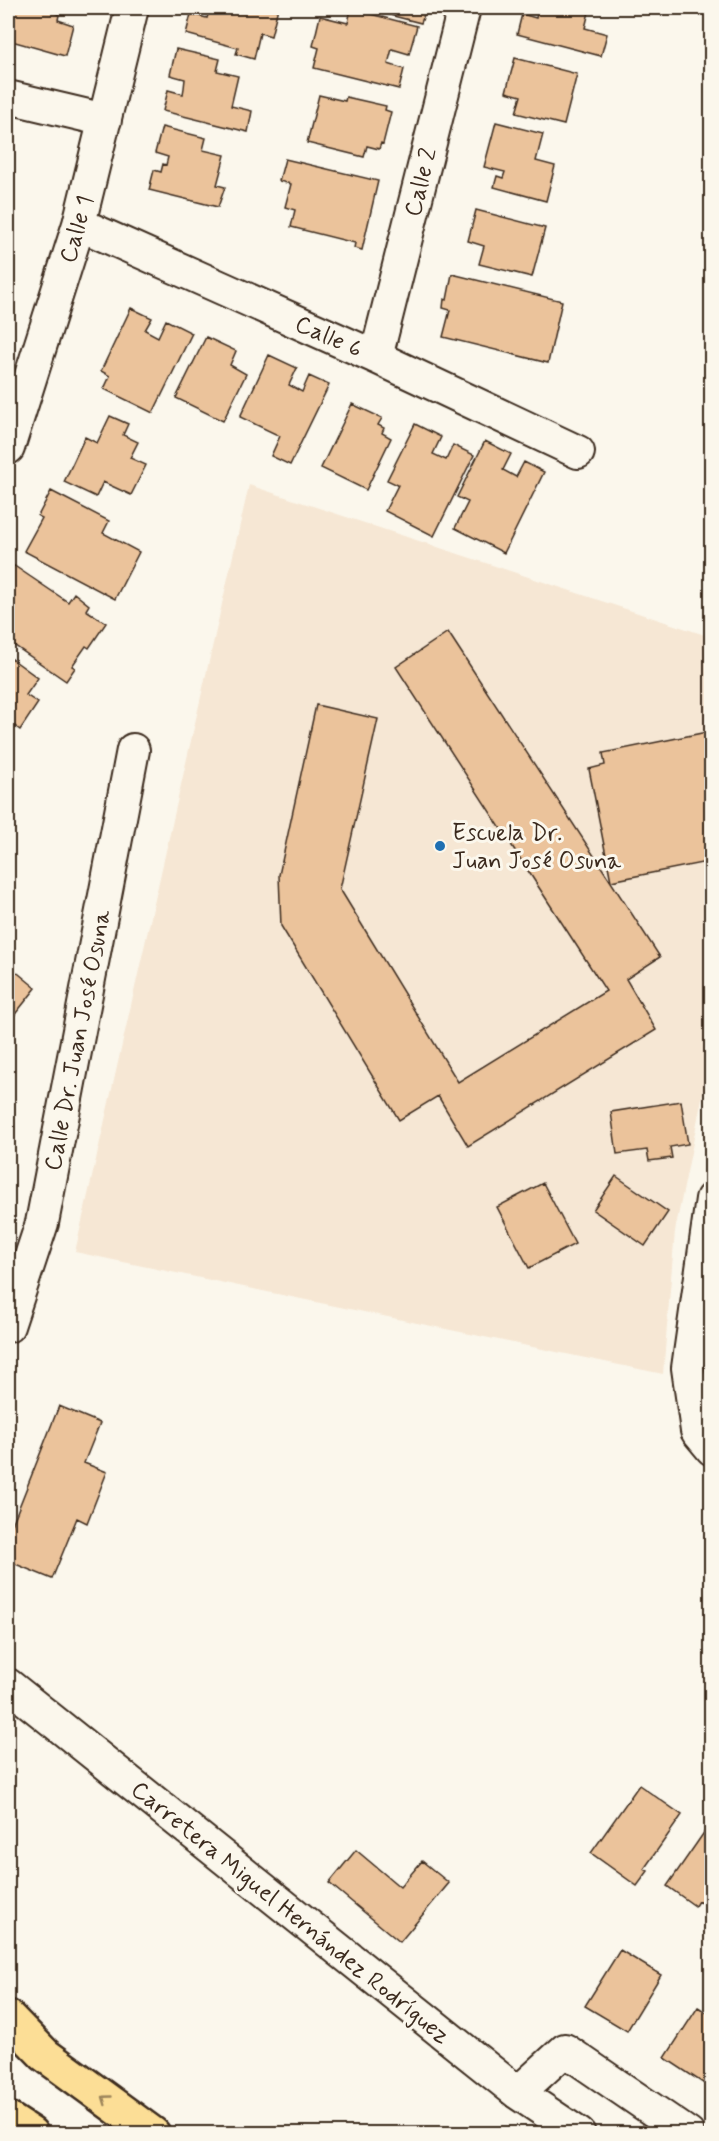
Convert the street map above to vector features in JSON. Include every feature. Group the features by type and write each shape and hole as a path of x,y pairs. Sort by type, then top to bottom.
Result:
{"highway":[{"path":"8,2017 45,2055 153,2133"},
{"path":"8,2119 31,2133"}],"street":[{"name":"Calle 1","path":"8,448 79,224 132,8"},
{"name":"Calle 2","path":"376,357 464,8"},
{"path":"8,97 105,120"},
{"name":"Calle 6","path":"79,224 376,357 578,452"},
{"name":"Calle Dr. Juan José Osuna","path":"8,1326 42,1223 133,750"},
{"path":"711,1199 688,1368 697,1431 711,1449"},
{"name":"Carretera Miguel Hernández Rodríguez","path":"8,1685 518,2093 579,2133"},
{"path":"518,2093 565,2050 688,2133"}],"shaded area":[{"name":"Escuela Dr. Juan José Osuna","path":"249,485 711,637 711,1054 675,1231 663,1374 75,1252"}],"building":[{"path":"8,8 57,8 55,13 59,15 58,20 73,25 65,56 8,40"},
{"path":"210,8 278,8 271,36 260,33 254,59 236,54 238,48 186,34 191,14 207,18"},
{"path":"371,8 420,8 419,10 425,12 421,23 370,10"},
{"path":"538,8 590,8 585,28 607,34 601,56 517,34 522,14 536,18"},
{"path":"351,9 417,26 409,54 392,49 388,64 404,69 399,89 314,68 319,48 313,46 320,16 348,23"},
{"path":"176,49 220,59 217,71 238,76 231,106 252,111 248,132 163,111 168,90 183,94 185,79 170,75"},
{"path":"515,58 577,74 564,125 516,113 521,96 506,92"},
{"path":"319,95 345,101 346,97 386,106 385,110 391,112 383,144 381,143 379,149 367,146 364,157 307,143"},
{"path":"496,122 543,134 536,161 555,166 546,201 494,187 497,176 503,178 505,172 484,167"},
{"path":"162,127 206,138 203,150 225,155 217,185 225,187 218,207 149,190 154,170 161,172 168,157 155,153"},
{"path":"285,159 378,181 362,250 354,248 355,243 291,227 295,210 285,207 291,184 279,181"},
{"path":"476,210 545,228 532,277 479,264 484,246 468,241"},
{"path":"452,274 562,301 548,363 443,337 450,310 443,308 444,299 447,300"},
{"path":"131,308 152,318 145,330 158,337 166,320 192,333 153,413 104,389 110,376 101,371"},
{"path":"206,337 236,351 230,365 246,374 223,421 176,398"},
{"path":"269,355 297,368 289,385 302,392 309,376 329,385 290,465 271,456 280,436 240,417"},
{"path":"352,404 382,418 378,425 384,428 382,433 391,438 366,490 321,468"},
{"path":"110,416 128,424 123,435 138,442 130,458 146,465 131,495 103,482 96,497 64,482 85,437 97,443"},
{"path":"415,424 441,437 433,454 446,460 453,445 474,455 434,536 385,511 398,485 387,480"},
{"path":"485,441 511,454 503,470 516,477 524,462 544,472 504,553 455,528 468,502 457,497"},
{"path":"51,491 109,521 103,533 139,552 115,599 24,551 42,518 38,516"},
{"path":"13,565 68,602 74,593 89,605 86,610 106,623 89,648 86,646 72,666 75,668 66,681 8,641 8,573"},
{"path":"448,632 660,957 626,979 656,1030 468,1146 438,1096 399,1120 281,926 279,875 316,705 378,719 340,889 458,1082 606,991 396,667"},
{"path":"8,656 38,678 26,695 38,703 20,730 8,721"},
{"path":"712,731 712,861 611,881 589,769 605,765 603,753"},
{"path":"8,965 36,988 8,1023"},
{"path":"681,1101 688,1144 670,1147 672,1158 649,1161 647,1150 617,1154 611,1112"},
{"path":"616,1176 668,1212 645,1246 593,1210"},
{"path":"543,1183 575,1244 529,1268 497,1207"},
{"path":"59,1406 100,1423 84,1463 107,1472 87,1523 77,1518 52,1579 8,1561 8,1535"},
{"path":"639,1785 682,1815 644,1869 648,1871 637,1886 591,1853"},
{"path":"712,1821 712,1910 698,1901 695,1906 667,1886"},
{"path":"356,1850 400,1887 422,1861 449,1883 400,1942 329,1883"},
{"path":"620,1950 661,1975 627,2031 585,2006"},
{"path":"698,2007 712,2016 712,2083 709,2087 665,2058"}],"place":[{"name":"Escuela Dr. Juan José Osuna","path":"440,846"}]}
